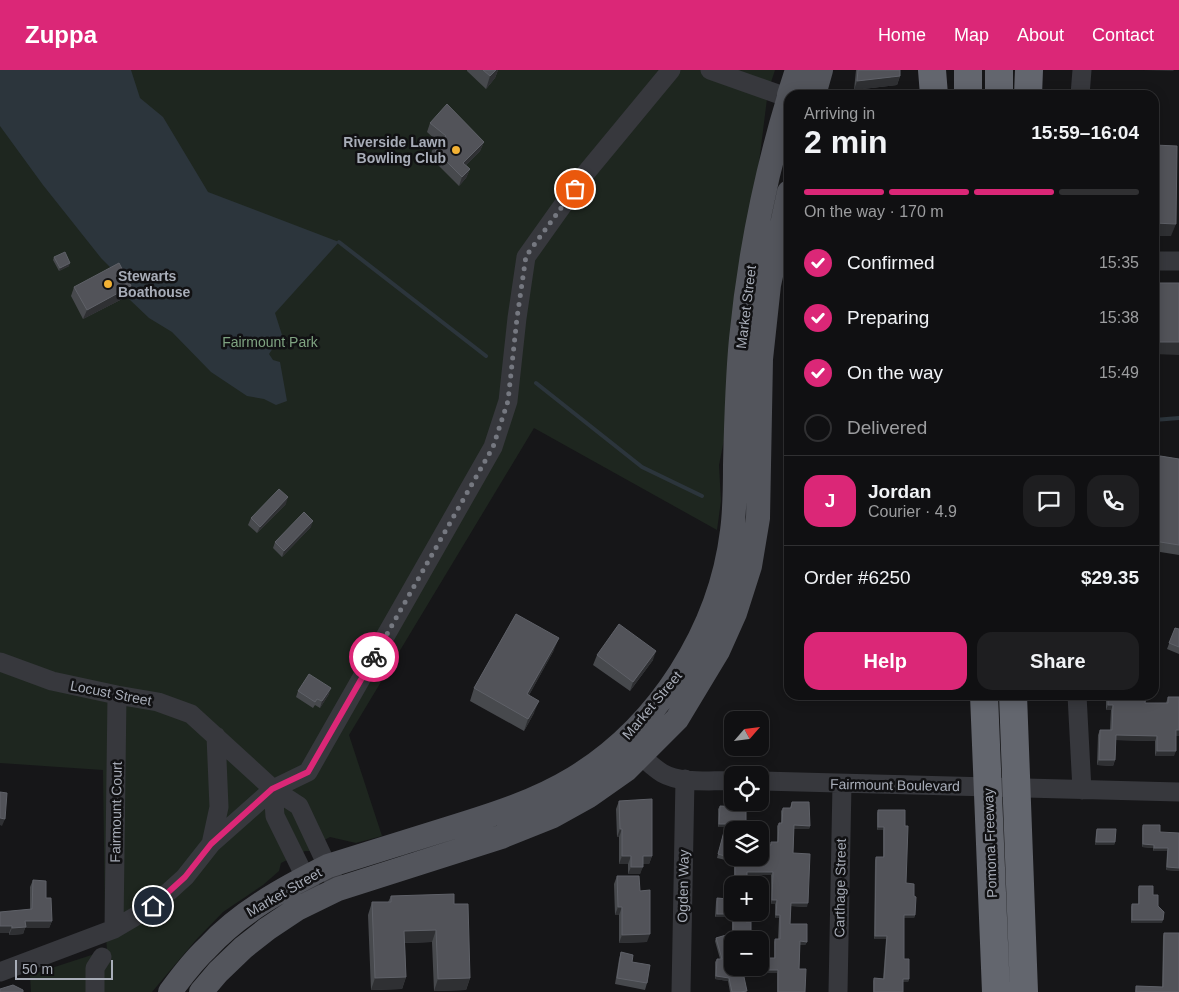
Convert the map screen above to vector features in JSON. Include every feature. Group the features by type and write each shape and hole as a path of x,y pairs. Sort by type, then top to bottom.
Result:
{"highway":[{"path":"932,70 934,90"},
{"path":"968,70 968,90"},
{"path":"999,70 1000,90"},
{"path":"1028,90 1029,70"},
{"name":"Pomona Freeway","path":"984,700 996,992"},
{"name":"Pomona Freeway","path":"1013,700 1024,992"}],"main road":[{"name":"Market Street","path":"791,90 796,70"},
{"path":"815,90 821,70"},
{"name":"Market Street","path":"170,992 208,946 239,918 270,897 305,878 328,866 498,813 529,801 574,778 624,740 658,702 679,674 702,633 720,587 732,532 738,370 748,279 762,200 784,116"},
{"name":"Market Street","path":"202,992 228,961 284,917 338,889 501,838 541,822 589,796 626,770 677,719 718,651 735,613 750,566 758,518 761,359 770,285 784,216"}],"street":[{"path":"0,972 114,929 153,906 185,877 211,844 272,789 308,772 493,447 505,415 511,383 517,318 526,256 585,174 670,70"},
{"path":"710,70 784,95"},
{"path":"1080,90 1082,70"},
{"path":"1159,261 1179,261"},
{"name":"Locust Street","path":"0,662 52,681 158,702 192,714 272,789"},
{"name":"Fairmount Court","path":"114,929 117,695"},
{"path":"1077,700 1082,790"},
{"path":"211,844 219,808 216,736"},
{"path":"624,740 664,774 685,779 724,781"},
{"name":"Ogden Way","path":"681,992 685,779"},
{"name":"Fairmount Boulevard","path":"769,782 1179,792"},
{"name":"Carthage Street","path":"838,992 842,784"},
{"path":"272,789 299,806 338,889"},
{"path":"272,789 275,816 316,899"},
{"path":"95,992 95,968 102,957"}],"green space":[{"name":"Fairmount Park","path":"0,70 775,70 768,91 724,440 719,465 721,501 717,530 534,428 349,735 382,836 356,843 330,837 313,846 311,851 305,851 281,863 279,871 263,885 223,912 195,941 152,992 31,992 30,975 107,950 103,770 0,763"}],"shaded area":[{"path":"0,70 131,70 140,98 163,117 208,192 339,242 275,313 282,335 269,354 273,360 280,362 287,401 276,405 264,399 247,396 211,372 172,332 149,318 129,299 133,297 117,268 113,270 101,258 43,185 0,126"}],"building":[{"path":"483,70 496,70 490,76"},
{"path":"858,70 900,70 900,76 857,81"},
{"path":"447,104 484,142 463,163 470,169 462,177 433,148 446,136 430,123"},
{"path":"1159,145 1177,146 1176,224 1159,223"},
{"path":"65,252 70,263 60,268 54,257"},
{"name":"Stewarts Boathouse","path":"119,263 131,286 87,310 74,287"},
{"path":"1159,283 1179,283 1179,342 1159,342"},
{"path":"1159,456 1179,459 1179,545 1159,542"},
{"path":"279,489 288,497 260,527 251,518"},
{"path":"304,512 313,521 284,551 275,542"},
{"path":"516,614 559,638 527,694 539,701 528,719 474,688"},
{"path":"619,624 656,651 633,682 597,655"},
{"path":"1175,628 1179,629 1179,647 1169,643"},
{"path":"309,674 331,688 322,701 317,699 315,702 298,691"},
{"path":"1168,697 1179,697 1179,730 1176,730 1176,751 1157,751 1157,736 1116,735 1115,760 1099,760 1100,730 1112,730 1113,705 1108,705 1108,700 1145,700 1145,703 1168,703"},
{"path":"0,792 7,793 5,819 0,818"},
{"path":"652,799 652,856 643,856 643,867 631,867 631,856 622,856 619,801"},
{"path":"792,802 809,802 810,826 794,825 793,853 810,854 808,903 791,903 790,924 807,924 807,942 800,941 799,969 806,969 805,992 778,992 778,970 769,970 769,958 775,958 775,939 780,939 780,915 776,915 777,900 772,900 773,872 747,872 747,876 735,876 735,866 769,866 769,845 771,845 771,842 778,842 779,823 782,823 783,808 791,808"},
{"path":"720,806 724,806 724,811 746,811 746,821 724,821 724,824 719,824"},
{"path":"878,810 905,810 905,826 908,826 906,883 914,884 914,896 916,897 915,915 904,915 904,959 909,959 909,979 903,979 903,992 874,992 874,978 884,979 887,936 875,936 876,857 884,857 884,827 878,827"},
{"path":"1143,825 1160,825 1160,832 1179,833 1179,868 1167,867 1168,848 1154,848 1154,845 1143,844"},
{"path":"1097,829 1116,829 1115,842 1096,842"},
{"path":"724,832 724,856 718,854"},
{"path":"617,876 639,876 640,891 650,890 650,934 622,935 622,907 618,907"},
{"path":"33,880 46,881 46,898 51,898 52,921 25,921 26,927 12,928 12,926 0,926 0,912 32,909"},
{"path":"1139,886 1153,886 1153,895 1158,895 1158,906 1164,912 1163,920 1132,920 1132,904 1139,904"},
{"path":"454,894 454,904 468,904 470,978 438,979 436,930 404,931 406,977 375,978 372,902 391,902 391,896"},
{"path":"717,898 724,899 724,914 717,914"},
{"path":"733,921 751,922 751,931 733,931"},
{"path":"1164,933 1179,933 1179,992 1136,992 1136,986 1163,987"},
{"path":"724,936 724,976 744,976 747,991 732,992 729,978 716,976 717,959 722,959 716,938"},
{"path":"621,952 633,955 632,962 650,965 647,983 617,978"},
{"path":"13,985 23,990 23,992 0,992 0,989"}],"waterway":[{"path":"339,242 486,356"},
{"path":"536,383 642,467 702,496"},
{"path":"1159,420 1179,418"}],"way so far":[{"path":"374,657 493,447 508,401 526,256 575,189"}],"place":[{"name":"Riverside Lawn Bowling Club","path":"456,150"},
{"name":"Stewarts Boathouse","path":"108,284"}],"route":[{"path":"153,906 185,877 211,844 272,789 308,772 374,657"}]}
